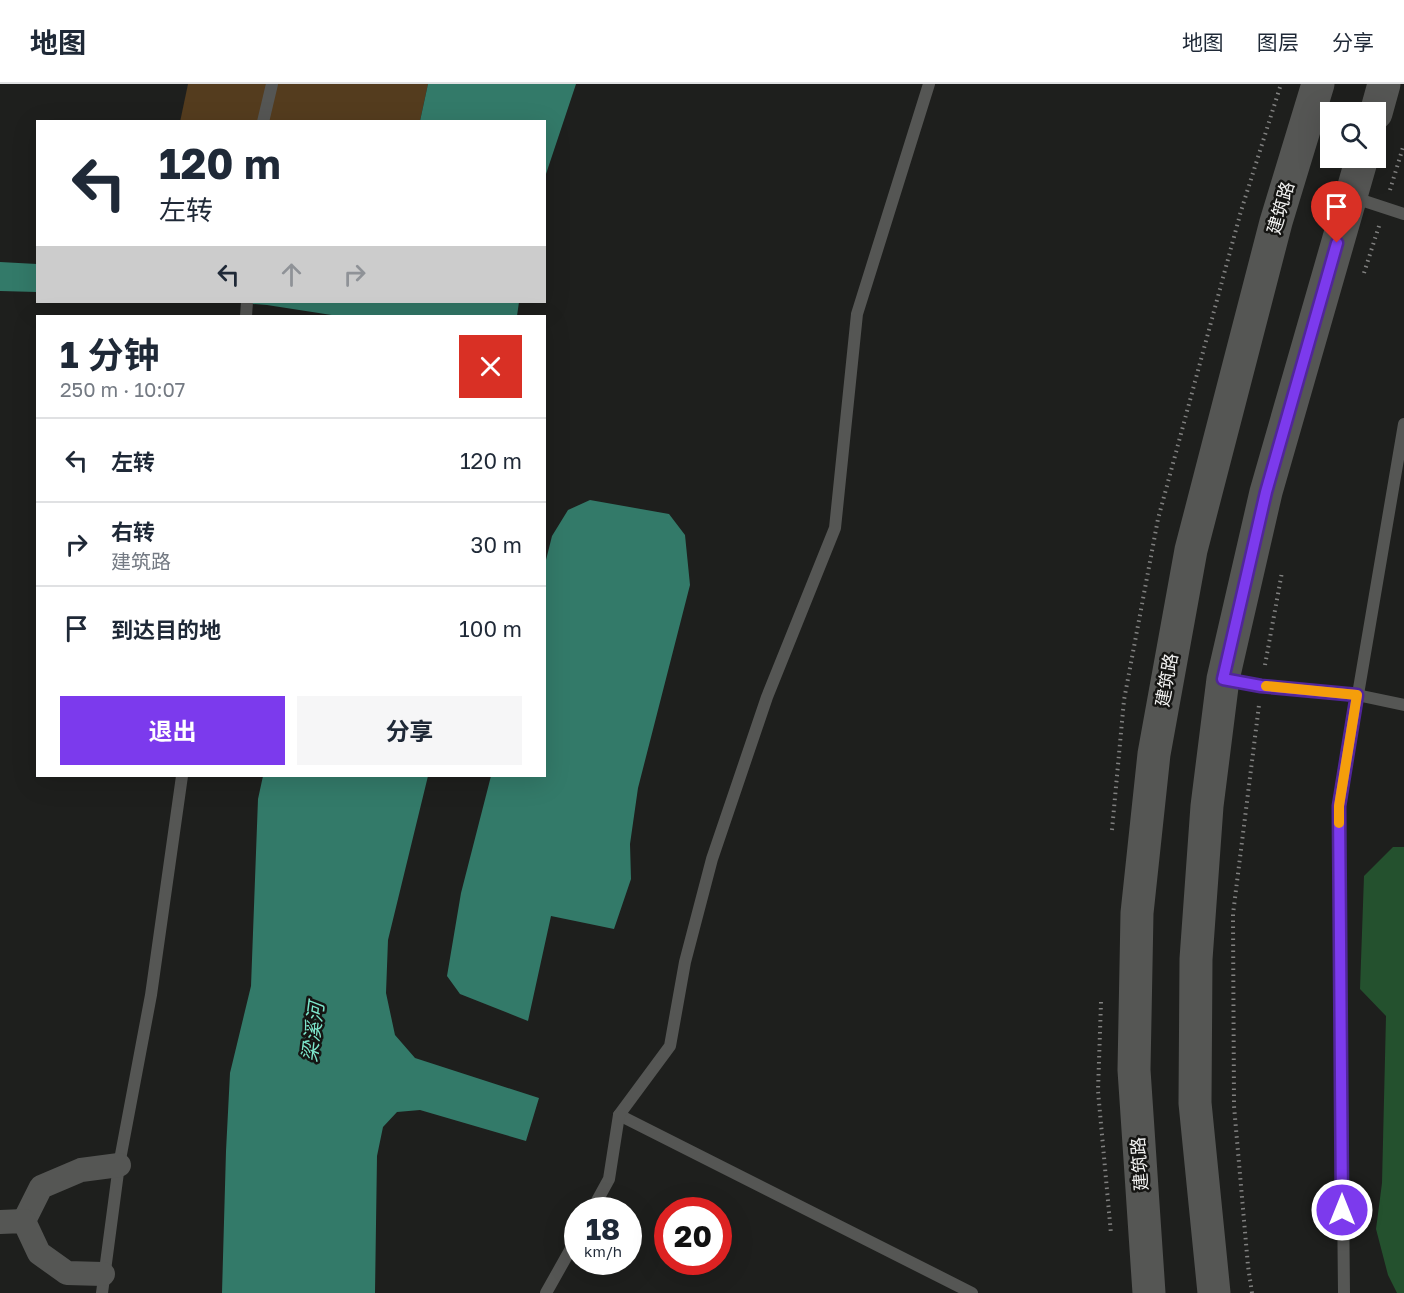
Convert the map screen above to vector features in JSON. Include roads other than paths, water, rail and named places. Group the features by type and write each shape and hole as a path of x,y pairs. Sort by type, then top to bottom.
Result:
{"main road":[{"name":"建筑路","path":"1149,1293 1134,1070 1137,913 1154,754 1191,550 1276,222 1318,84"},
{"path":"1379,102 1384,84"},
{"path":"1214,1293 1195,1103 1196,959 1207,806 1223,679 1266,492 1359,168"}],"street":[{"path":"24,1221 41,1187 81,1170 119,1165"},
{"path":"0,1222 24,1221"},
{"path":"24,1221 39,1253 67,1273 102,1284"}],"lane":[{"path":"263,120 272,84"},
{"path":"599,1197 609,1179 619,1114 670,1046 685,962 712,859 767,697 835,528 857,314 929,84"},
{"path":"1350,197 1404,214"},
{"path":"1344,1293 1339,806 1404,424"},
{"path":"1223,679 1261,686 1357,695 1404,705"},
{"path":"102,1284 119,1165 152,995 182,777"},
{"path":"619,1114 972,1293"},
{"path":"546,1293 564,1261"}],"water":[{"path":"428,84 576,84 546,174 546,120 420,120"},
{"path":"0,262 36,264 36,292 0,291"},
{"path":"240,303 519,303 517,315 332,315"},
{"path":"590,500 669,514 685,535 690,585 638,788 630,844 631,879 614,929 551,916 528,1021 460,994 447,976 461,893 491,777 546,777 546,560 552,536 568,510"},
{"name":"梁溪河","path":"263,777 428,777 388,940 386,993 395,1035 415,1058 539,1098 526,1141 420,1110 397,1112 383,1127 377,1156 375,1293 222,1293 230,1073 251,986 258,799"}]}
